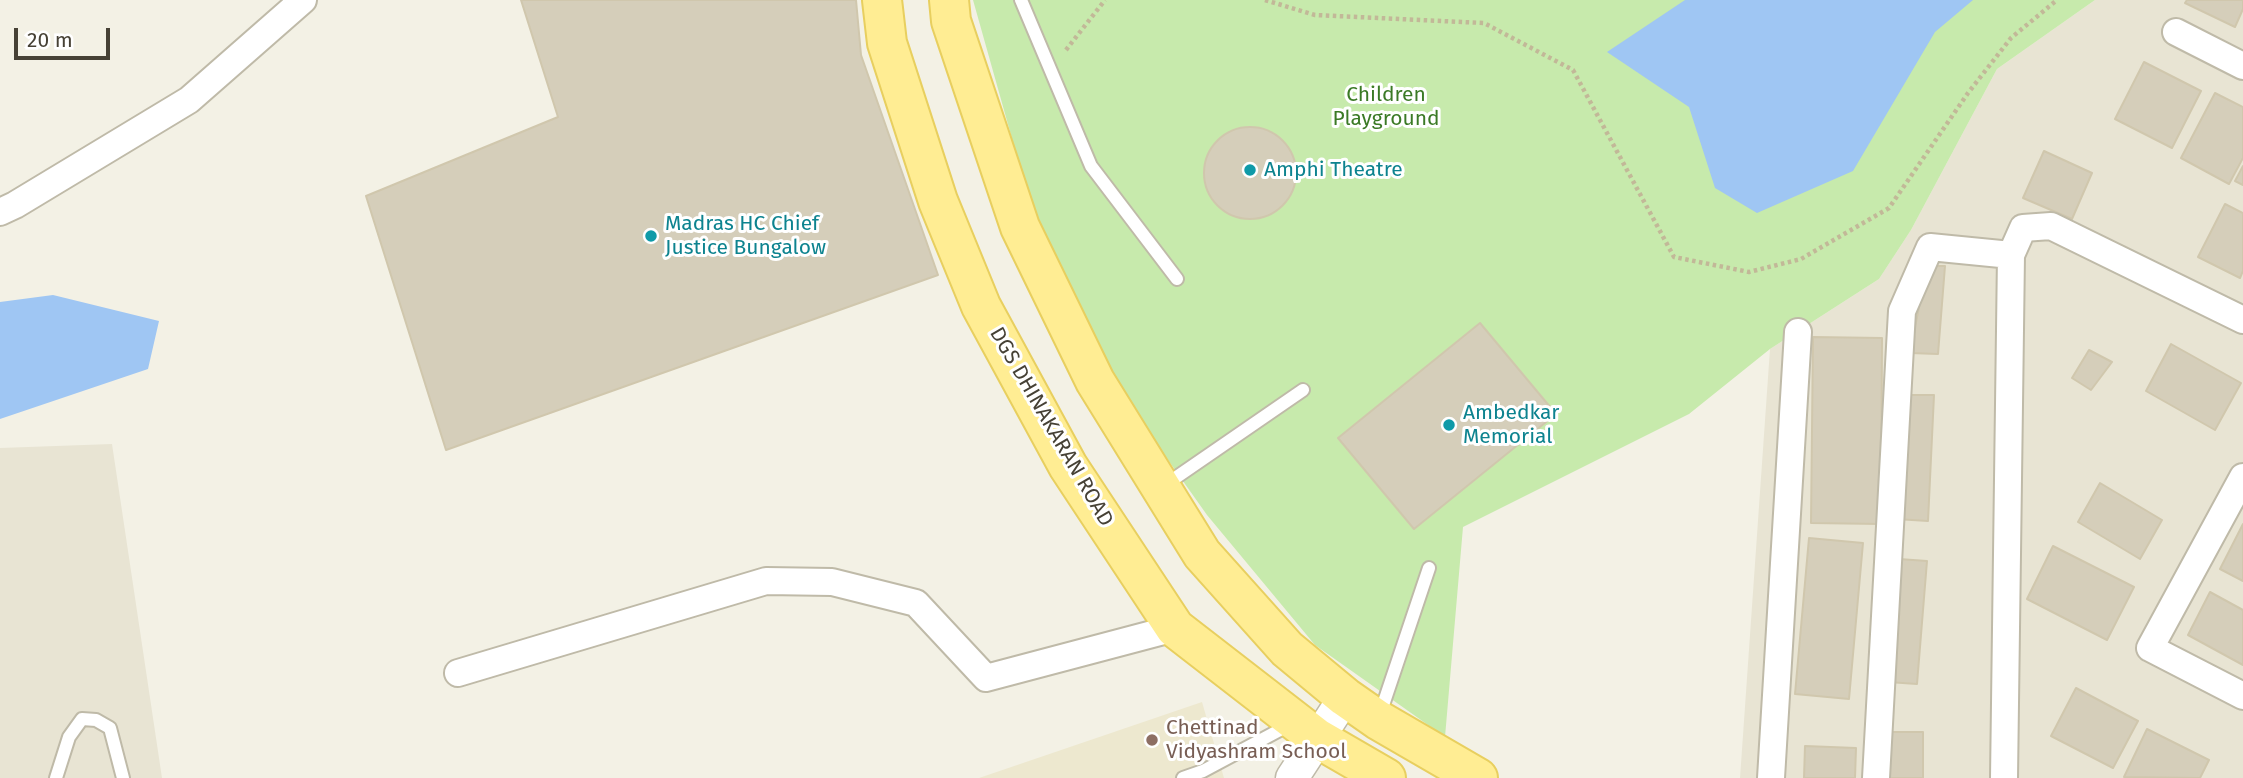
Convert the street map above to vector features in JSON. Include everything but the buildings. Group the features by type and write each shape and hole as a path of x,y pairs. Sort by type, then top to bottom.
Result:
{"main road":[{"name":"DGS DHINAKARAN ROAD","path":"882,0 887,43 938,201 981,306 1068,466 1175,628 1365,773"},
{"path":"949,0 951,21 1020,227 1094,381 1202,554 1287,649 1346,697 1378,720 1478,778"}],"street":[{"path":"0,212 189,100 303,0"},
{"path":"2176,32 2243,66"},
{"path":"2004,778 2011,256 2023,228 2051,226 2243,320"},
{"path":"1876,778 1902,311 1930,247 2011,256"},
{"path":"1771,778 1798,332"},
{"path":"2243,477 2150,648 2243,696"},
{"path":"458,673 766,581 832,582 916,603 986,678 1175,628"},
{"path":"1292,778 1306,730 1346,697"},
{"path":"1365,773 1378,720"}],"lane":[{"path":"1021,0 1091,166 1177,279"},
{"path":"1161,488 1303,390"},
{"path":"1378,720 1429,568"},
{"path":"56,778 69,737 82,719 96,720 110,728 122,778"},
{"path":"1183,778 1306,730"}],"path":[{"path":"1050,70 1105,0"},
{"path":"1265,0 1315,15 1484,23 1573,70 1674,257 1749,272 1801,259 1889,208 1968,93 2011,38 2057,0"}],"shaded area":[{"path":"2095,0 2243,0 2243,778 1740,778 1770,349 1879,279 1911,230 1997,69"},
{"path":"112,444 162,778 0,778 0,448"},
{"name":"Chettinad Vidyashram School","path":"1202,702 1224,778 979,778"}],"green space":[{"name":"Children Playground","path":"973,0 2095,0 1997,69 1911,230 1879,279 1770,349 1689,414 1463,527 1445,737 1315,645 1207,515 1117,388 1031,206"}],"water":[{"path":"1685,0 1973,0 1935,32 1853,171 1757,213 1715,188 1689,107 1607,52"},
{"path":"53,295 159,321 148,369 0,419 0,302"}],"place":[{"name":"Amphi Theatre","path":"1250,170"},
{"name":"Madras HC Chief Justice Bungalow","path":"651,236"},
{"name":"Ambedkar Memorial","path":"1449,425"},
{"name":"Chettinad Vidyashram School","path":"1152,740"}]}
